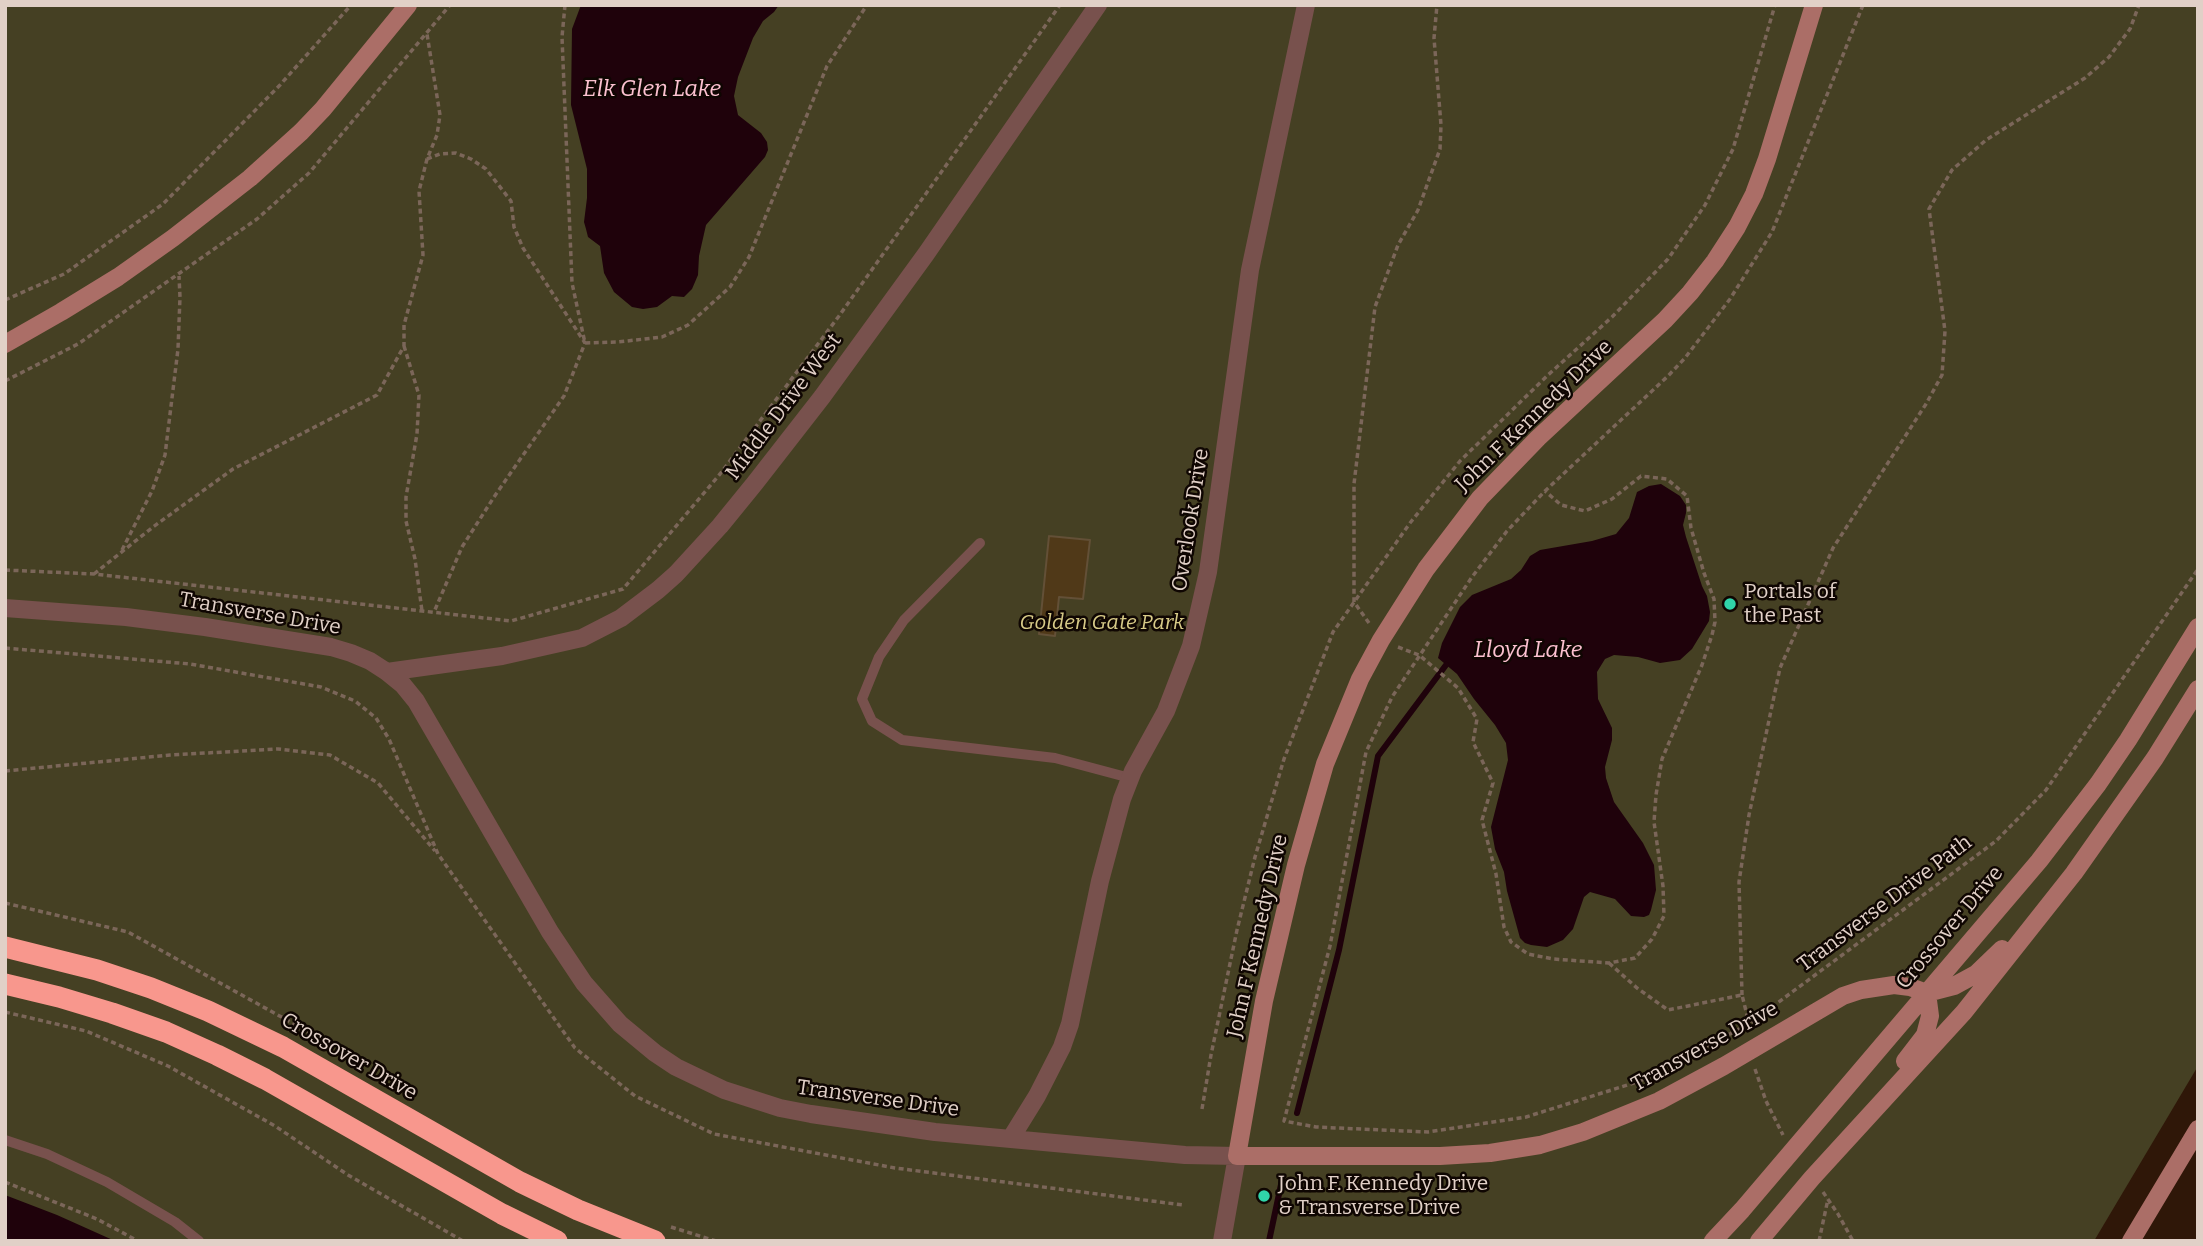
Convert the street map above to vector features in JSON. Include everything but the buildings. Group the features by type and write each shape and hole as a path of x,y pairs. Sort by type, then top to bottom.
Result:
{"highway":[{"name":"Crossover Drive","path":"5,947 97,970 208,1010 282,1047 520,1182 578,1210 655,1241"},
{"path":"5,984 112,1013 166,1032 218,1055 502,1214 557,1241"}],"street":[{"path":"5,344 127,271 250,178 323,109 408,5"},
{"name":"Middle Drive West","path":"387,672 502,656 582,638 621,618 676,574 755,483 822,397 926,254 1098,5"},
{"name":"Overlook Drive","path":"1011,1138 1062,1048 1070,1024 1110,840 1130,778 1175,690 1200,612 1212,546 1250,270 1306,5"},
{"name":"John F Kennedy Drive","path":"1237,1156 1272,962 1310,814 1342,720 1360,679 1381,640 1432,560 1480,498 1538,438 1665,320 1715,261 1737,227 1763,171 1814,5"},
{"name":"Transverse Drive","path":"5,608 165,621 301,642 351,653 387,672 403,685 428,719 533,904 568,960 601,1004 637,1039 676,1067 724,1090 780,1108 904,1128 1185,1156 1440,1156 1490,1153 1540,1145 1595,1128 1659,1101 1713,1073 1843,996 1894,985 1927,993"},
{"name":"Crossover Drive","path":"1713,1241 2039,861 2128,740 2198,627"},
{"path":"1759,1241 1812,1178 1964,1012 2074,873 2147,769 2198,689"},
{"path":"1872,1114 1890,1081 1925,1035 1930,1016 1927,993 1954,986 1976,974 1998,953 2046,896 2074,873"},
{"path":"2132,1241 2198,1129"},
{"path":"1222,1241 1237,1156"}],"lane":[{"path":"980,543 904,620 879,657 862,699 872,721 902,740 1055,758 1130,778"},
{"path":"5,1140 47,1154 107,1182 153,1208 199,1241"}],"path":[{"path":"5,300 64,274 163,204 280,85 351,5"},
{"path":"5,381 78,344 257,219 309,173 450,5"},
{"path":"434,612 462,547 564,396 585,343 572,283 562,37 565,5"},
{"path":"585,343 662,337 688,326 730,287 749,257 827,66 867,5"},
{"path":"5,570 94,574 511,621 623,589 720,474 823,337 1060,5"},
{"path":"1354,602 1354,484 1375,307 1398,245 1418,210 1440,149 1441,125 1434,38 1437,5"},
{"path":"1202,1109 1237,930 1255,857 1284,759 1333,632 1410,523 1460,461 1612,317 1668,259 1706,205 1733,149 1775,5"},
{"path":"1419,655 1490,552 1526,509 1685,358 1730,299 1772,232 1863,5"},
{"path":"1749,1024 1742,995 1739,882 1749,816 1780,668 1833,548 1942,375 1945,331 1929,209 1952,170 1986,141 2085,78 2109,57 2130,29 2139,5"},
{"path":"422,611 415,559 405,521 406,497 417,434 419,395 404,345 404,325 423,256 419,191 427,159 437,135 440,115 427,34"},
{"path":"427,159 440,154 456,153 486,169 511,201 514,227 523,248 585,343"},
{"path":"121,553 152,491 165,455 178,349 178,276"},
{"path":"94,574 233,469 377,396 404,345"},
{"path":"1381,640 1419,655 1458,688 1477,719 1474,743 1493,783 1482,820 1496,874 1504,927 1511,942 1528,954 1553,960 1609,963 1635,958 1652,939 1664,916 1663,886 1654,822 1660,771 1662,759 1702,665 1715,622 1714,599 1703,573 1691,528 1687,496 1667,479 1641,476 1612,499 1585,511 1561,505 1545,491"},
{"name":"Transverse Drive Path","path":"1419,655 1392,697 1366,752 1330,946 1284,1121 1316,1127 1428,1132 1526,1116 1640,1081 1749,1024 1934,888 2004,832 2046,790 2198,569"},
{"path":"5,648 190,664 321,687 355,701 376,718 389,739 438,854 378,783 330,755 278,749 170,754 5,771"},
{"path":"1609,963 1637,988 1668,1010 1742,995"},
{"path":"5,1012 86,1031 168,1066 275,1126 348,1175 463,1241"},
{"path":"1755,1069 1766,1101 1784,1138"},
{"path":"5,1182 97,1219 138,1241"},
{"path":"1819,1241 1828,1199 1853,1241"}],"green space":[{"name":"Golden Gate Park","path":"5,5 2198,5 2198,1066 2094,1241 5,1241"}],"water":[{"name":"Elk Glen Lake","path":"581,5 779,5 763,21 753,38 738,77 734,96 738,115 761,133 767,142 768,150 765,157 706,225 698,275 692,289 684,297 672,296 657,307 632,307 614,292 604,273 600,246 588,237 584,222 587,169 571,105 572,29"},
{"name":"Lloyd Lake","path":"1661,484 1680,496 1686,505 1683,525 1707,596 1709,621 1692,649 1680,660 1660,663 1638,657 1614,655 1605,659 1597,672 1598,699 1612,728 1612,740 1605,767 1606,778 1614,802 1643,843 1654,865 1656,890 1651,910 1649,915 1644,917 1631,916 1615,899 1590,892 1584,897 1573,929 1563,940 1547,947 1531,945 1520,938 1491,827 1508,760 1506,743 1457,674 1438,658 1442,643 1460,607 1472,595 1511,579 1530,556 1540,550 1616,534 1629,518 1637,492"},
{"path":"5,1195 57,1215 115,1241 5,1241"}],"waterway":[{"path":"1297,1113 1339,950 1378,756 1446,665"},
{"path":"1269,1241 1282,1180"}],"place":[{"name":"Portals of the Past","path":"1730,604"},
{"name":"John F. Kennedy Drive & Transverse Drive","path":"1264,1196"}]}
